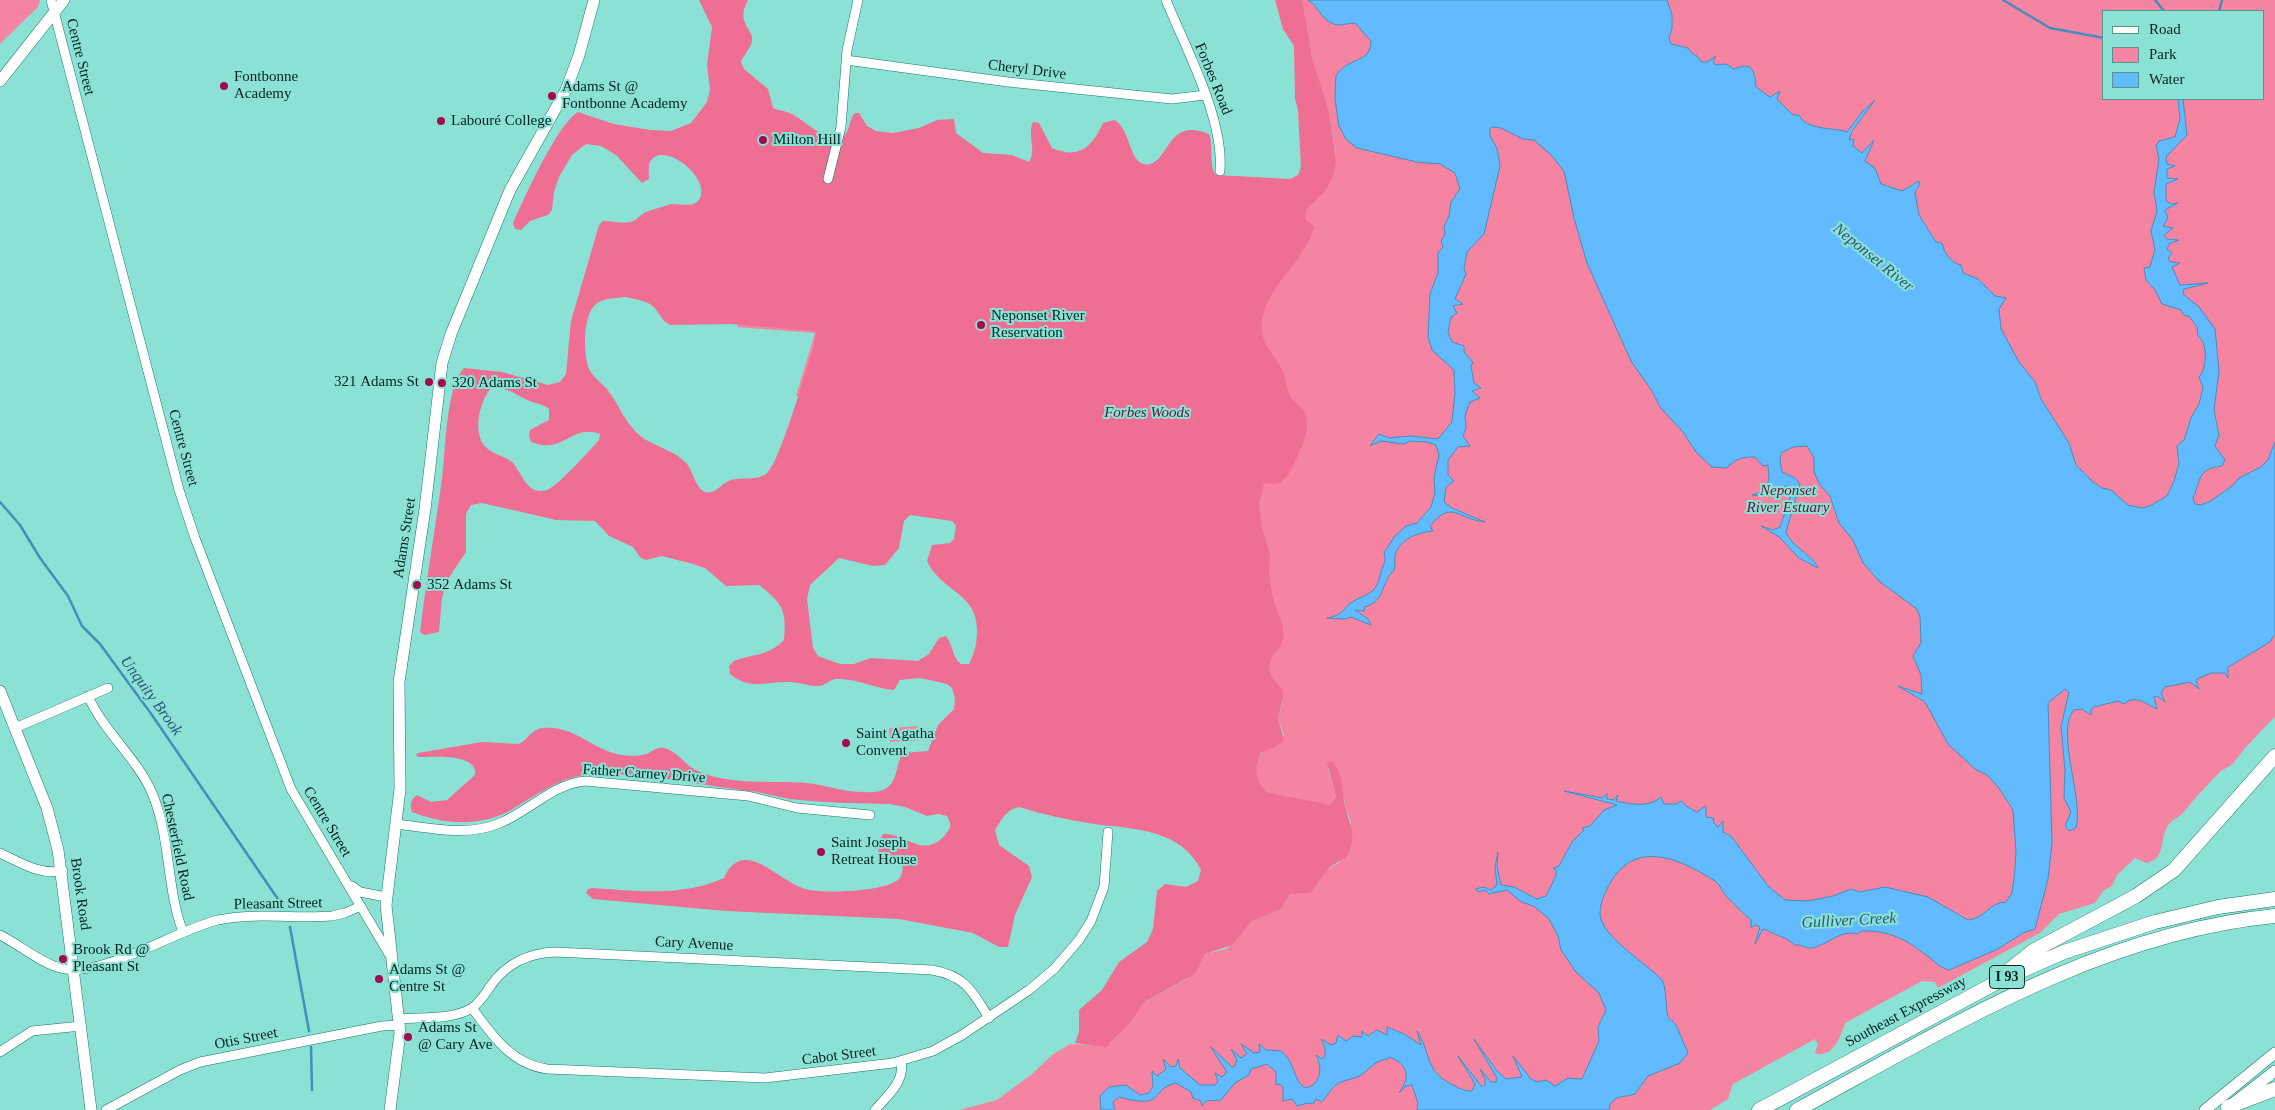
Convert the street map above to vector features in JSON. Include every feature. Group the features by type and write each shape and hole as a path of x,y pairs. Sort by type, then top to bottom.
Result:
{"highway":[{"path":"1987,988 2033,951 2136,896 2174,870 2275,756"},
{"name":"Southeast Expressway","path":"1759,1110 1987,988 2050,958 2125,930 2187,914 2275,899"},
{"name":"I 93","path":"1777,1110 1980,1000 2067,959 2165,927 2219,915 2275,907"},
{"name":"I 93","path":"1797,1110 2000,1000 2058,974 2147,942 2208,927 2275,916"},
{"name":"I 93","path":"1812,1110 2003,1007 2060,980 2119,958 2164,945 2209,934 2275,924"},
{"path":"2226,1109 2275,1090"}],"main road":[{"path":"0,81 64,0"},
{"name":"Adams Street","path":"390,1110 400,1022 386,921 386,896 397,824 401,768 398,700 401,661 426,502 442,363 451,334 510,190 566,90 579,55 594,0"},
{"name":"Brook Road","path":"0,691 50,818 63,871 91,1110"},
{"path":"2205,1110 2275,1053"},
{"path":"2226,1109 2275,1071"}],"street":[{"name":"Centre Street","path":"52,0 189,521 292,789 303,812 348,882 385,945 392,963"},
{"path":"828,179 843,119 846,60 858,0"},
{"name":"Forbes Road","path":"1166,0 1205,96 1219,138 1220,171"},
{"name":"Cheryl Drive","path":"846,60 1008,82 1172,100 1205,96"},
{"path":"15,728 108,688"},
{"name":"Chesterfield Road","path":"88,696 96,712 152,794 183,932"},
{"name":"Father Carney Drive","path":"397,824 455,830 476,830 504,821 565,786 585,782 748,796 798,808 870,815"},
{"name":"Cabot Street","path":"472,1008 505,1049 525,1063 547,1069 755,1078 901,1062 948,1044 989,1018 1045,977 1083,934 1094,913 1104,887 1108,832"},
{"path":"0,852 37,870 47,873 63,871"},
{"name":"Centre Street","path":"348,882 360,892 386,896"},
{"name":"Pleasant Street","path":"0,935 52,965 75,970 102,964 183,932 230,918 332,916 345,914 361,906"},
{"name":"Cary Avenue","path":"472,1008 497,978 515,963 535,954 555,952 932,970 954,975 964,981 989,1018"},
{"path":"400,1022 454,1014 472,1008"},
{"name":"Otis Street","path":"106,1110 180,1070 200,1062 400,1022"},
{"path":"0,1052 32,1031 81,1026"},
{"path":"875,1110 898,1082 902,1071 901,1062"}],"green space":[{"path":"0,0 40,0 38,7 0,44"},
{"name":"Forbes Woods","path":"699,0 748,0 743,15 752,36 752,41 741,62 744,69 768,89 773,108 792,114 829,137 836,138 845,135 855,113 859,113 867,126 876,131 893,133 919,128 937,120 954,119 956,133 983,153 1012,155 1029,162 1032,153 1031,127 1033,122 1039,123 1052,148 1070,152 1084,149 1095,138 1103,123 1114,120 1120,124 1134,154 1143,164 1150,164 1156,161 1177,135 1185,131 1195,130 1209,134 1212,166 1216,175 1290,179 1298,175 1301,167 1298,111 1295,98 1294,46 1283,29 1275,0 1302,0 1312,58 1329,112 1336,160 1334,174 1326,190 1306,210 1305,219 1314,226 1309,239 1303,252 1271,295 1262,321 1265,341 1282,369 1291,398 1303,410 1307,428 1298,455 1289,473 1279,483 1264,484 1259,504 1262,528 1270,554 1269,573 1273,600 1282,623 1284,636 1280,648 1272,656 1269,667 1272,677 1282,689 1283,696 1278,719 1284,740 1277,746 1261,753 1256,770 1258,780 1269,793 1330,805 1336,797 1327,763 1332,761 1342,782 1345,805 1352,831 1352,844 1346,857 1330,867 1312,891 1309,893 1290,894 1281,909 1251,922 1232,945 1205,954 1195,974 1144,1002 1130,1023 1106,1047 1075,1043 1079,1032 1079,1010 1102,990 1119,962 1147,942 1153,929 1157,891 1165,884 1186,887 1198,881 1201,870 1192,856 1181,846 1155,834 1066,819 1019,807 1011,810 995,830 999,845 1029,866 1032,877 1015,915 1008,947 999,947 973,933 899,919 726,911 593,899 586,893 588,889 593,888 660,891 692,888 724,878 732,866 741,861 751,861 762,865 795,885 813,891 854,891 881,887 899,879 903,868 897,862 891,861 883,864 878,861 879,842 883,834 899,837 915,844 932,845 940,840 949,829 950,824 947,816 938,814 927,816 905,807 889,804 802,800 667,779 605,774 586,775 566,780 547,788 499,816 475,822 449,822 412,812 411,803 417,795 431,802 447,800 475,775 474,768 470,763 453,758 418,757 416,755 418,753 482,742 519,744 536,730 543,728 571,732 604,750 621,755 643,755 664,748 673,752 693,769 724,779 807,783 849,791 876,792 886,789 894,780 903,753 928,751 938,725 954,709 955,698 952,688 947,684 920,678 900,680 894,690 844,679 835,679 816,686 789,682 752,684 738,679 730,674 729,666 734,661 766,652 784,640 785,621 781,608 778,602 759,585 726,586 705,568 693,564 662,556 646,560 641,558 633,547 609,536 595,521 556,520 482,503 471,505 466,514 466,552 446,582 442,598 439,632 424,635 420,632 442,479 447,421 453,391 464,368 502,372 548,385 560,382 566,374 571,321 599,225 603,221 623,223 632,221 646,212 672,204 688,205 694,203 700,198 701,190 699,181 693,172 676,159 658,156 651,160 649,179 642,183 616,155 601,146 586,144 572,155 559,177 554,192 552,210 548,215 530,221 521,230 515,229 513,223 533,180 560,132 578,112 614,124 650,130 671,131 691,123 707,102 710,90 707,65 712,27","holes":["625,297 651,305 664,321 670,325 731,324 816,331 814,346 793,413 773,465 767,473 754,478 731,480 712,492 705,492 697,484 687,464 675,454 648,441 636,432 609,392 593,376 587,362 585,343 587,323 593,307 605,300","492,387 502,388 549,409 549,420 530,430 531,442 552,445 582,432 600,434 599,440 552,487 547,490 535,490 526,483 512,462 491,451 483,443 478,428 481,409 487,393","910,515 952,521 956,526 954,539 950,543 932,545 927,561 941,580 965,600 975,617 976,643 969,664 961,664 958,661 946,636 939,638 929,654 918,661 871,658 854,664 840,664 818,656 813,648 807,599 810,585 839,558 873,566 885,565 899,548 904,521"]},
{"name":"Neponset River Estuary","path":"1299,0 2275,0 2275,717 2232,764 2221,771 2182,814 2170,823 2166,828 2157,857 2153,861 2146,863 2135,858 2117,875 2112,886 2104,890 2095,903 2059,914 2040,933 1938,988 1935,982 1922,981 1845,1023 1836,1044 1828,1052 1817,1054 1815,1052 1818,1044 1815,1039 1733,1084 1728,1099 1710,1110 959,1110 997,1100 1032,1074 1052,1055 1070,1044 1090,1045 1114,1040 1144,1002 1187,979 1200,964 1205,954 1226,949 1251,922 1281,909 1290,894 1305,893 1314,888 1329,869 1339,863 1351,822 1338,771 1332,761 1328,769 1336,797 1330,805 1272,794 1263,790 1257,780 1257,762 1264,751 1277,746 1284,735 1278,719 1282,703 1279,686 1272,677 1269,667 1009,421 796,396 815,333 737,327 748,259 1326,190 1336,160 1329,112 1319,88"},
{"path":"919,726 921,740 890,742 889,728"}],"water":[{"path":"1308,0 1667,0 1672,15 1672,29 1669,37 1671,44 1688,48 1702,62 1707,62 1716,56 1713,61 1715,65 1726,64 1734,69 1749,67 1752,69 1756,87 1770,97 1780,91 1777,99 1793,115 1799,115 1808,124 1847,132 1863,111 1875,100 1852,131 1849,140 1854,139 1853,146 1862,153 1874,140 1865,161 1875,168 1881,184 1902,191 1919,181 1920,184 1915,192 1919,215 1936,242 1942,243 1948,257 1961,265 1963,273 1978,279 1995,296 2006,298 1999,309 2001,329 2019,362 2035,382 2041,399 2069,443 2076,465 2093,482 2102,488 2111,490 2128,505 2142,508 2150,506 2167,496 2179,464 2177,446 2184,440 2191,418 2199,404 2203,388 2199,377 2204,368 2205,350 2204,344 2198,336 2197,327 2190,317 2184,315 2181,310 2162,304 2155,290 2146,280 2144,268 2150,267 2155,250 2151,231 2157,211 2154,192 2159,159 2156,146 2159,141 2175,137 2180,119 2178,100 2183,100 2187,135 2166,157 2167,164 2175,166 2167,169 2167,178 2178,179 2166,184 2166,201 2171,204 2178,203 2165,210 2168,218 2163,226 2173,228 2164,235 2167,239 2179,240 2170,243 2167,249 2172,253 2168,258 2170,262 2180,263 2172,267 2180,285 2208,283 2184,289 2183,294 2199,307 2215,329 2219,371 2214,410 2219,435 2215,446 2225,460 2222,466 2208,469 2204,472 2193,498 2195,504 2201,505 2211,501 2232,486 2239,478 2261,467 2268,460 2275,442 2275,634 2270,642 2228,667 2228,678 2225,673 2211,673 2197,679 2199,689 2190,682 2165,687 2161,693 2165,702 2157,696 2154,697 2157,709 2140,701 2132,700 2124,704 2118,701 2094,707 2091,709 2091,715 2082,709 2074,710 2069,720 2067,733 2077,815 2076,828 2069,831 2065,826 2071,812 2064,798 2065,770 2061,727 2069,692 2065,689 2048,703 2052,843 2048,879 2035,929 2023,933 1998,949 1949,970 1939,966 1919,949 1904,940 1880,932 1862,931 1857,934 1845,934 1811,948 1795,945 1787,939 1763,929 1755,944 1760,927 1755,925 1751,928 1751,920 1726,896 1715,881 1677,861 1650,857 1637,859 1625,865 1611,881 1600,909 1601,919 1611,935 1619,943 1662,980 1669,1018 1676,1025 1688,1053 1680,1063 1648,1076 1635,1094 1612,1101 1609,1110 1417,1110 1418,1103 1412,1085 1406,1086 1399,1093 1405,1082 1406,1072 1404,1067 1389,1057 1376,1063 1359,1076 1338,1084 1322,1102 1316,1099 1313,1104 1308,1103 1297,1106 1292,1099 1283,1101 1283,1087 1279,1084 1276,1085 1276,1072 1267,1064 1251,1069 1249,1075 1235,1083 1221,1100 1206,1101 1202,1106 1201,1101 1193,1098 1191,1092 1176,1083 1162,1090 1151,1100 1144,1101 1119,1097 1113,1102 1115,1110 1101,1110 1100,1096 1109,1087 1126,1085 1140,1095 1149,1093 1153,1086 1152,1071 1157,1076 1166,1069 1163,1059 1171,1067 1176,1066 1178,1059 1180,1068 1200,1085 1215,1085 1218,1081 1215,1073 1222,1077 1227,1072 1210,1046 1232,1067 1235,1066 1237,1060 1231,1049 1241,1058 1247,1054 1241,1044 1254,1053 1260,1052 1259,1044 1266,1050 1281,1051 1289,1060 1298,1081 1305,1088 1314,1083 1319,1075 1320,1070 1316,1055 1322,1059 1325,1056 1325,1047 1321,1039 1331,1045 1336,1043 1338,1035 1346,1041 1353,1036 1362,1037 1362,1031 1368,1036 1377,1030 1387,1035 1387,1027 1404,1034 1421,1045 1417,1031 1436,1073 1442,1079 1464,1090 1472,1091 1475,1084 1458,1056 1482,1087 1485,1085 1485,1079 1480,1069 1491,1082 1496,1082 1497,1078 1474,1039 1497,1071 1506,1079 1522,1077 1513,1056 1531,1079 1537,1082 1546,1080 1555,1086 1568,1078 1582,1079 1599,1041 1598,1027 1606,1010 1599,993 1576,972 1561,950 1558,936 1549,919 1535,907 1520,901 1507,890 1489,894 1485,890 1479,892 1475,889 1484,887 1491,890 1497,885 1495,867 1498,852 1497,867 1501,885 1514,887 1537,899 1546,896 1556,876 1556,870 1553,868 1559,866 1572,842 1584,830 1582,828 1590,826 1604,810 1617,805 1564,791 1603,798 1607,793 1607,799 1613,800 1618,795 1616,801 1633,804 1651,803 1661,797 1664,804 1676,804 1682,801 1686,806 1697,812 1706,806 1706,817 1713,818 1714,823 1718,827 1723,821 1723,832 1731,836 1768,886 1785,900 1808,901 1833,896 1851,889 1860,892 1885,887 1928,897 1968,920 1978,917 2000,903 2006,902 2012,893 2016,851 2013,810 1999,788 1987,775 1975,769 1948,744 1925,702 1898,686 1922,694 1921,675 1913,656 1921,643 1920,617 1917,609 1880,582 1863,563 1853,540 1839,523 1830,496 1820,485 1814,472 1814,458 1807,446 1793,447 1781,453 1782,472 1795,478 1800,484 1786,532 1793,542 1813,560 1818,568 1799,558 1779,537 1761,526 1773,530 1780,527 1790,498 1789,486 1768,496 1752,495 1765,491 1769,479 1768,465 1763,466 1755,457 1745,457 1726,468 1712,467 1696,452 1683,432 1660,407 1652,391 1631,361 1587,263 1574,218 1564,171 1552,156 1534,140 1523,139 1501,128 1492,127 1490,129 1490,136 1497,148 1500,166 1484,234 1467,252 1464,269 1466,274 1455,299 1463,304 1453,306 1457,313 1451,317 1448,332 1452,342 1464,346 1464,352 1473,362 1471,366 1474,383 1481,388 1472,391 1480,398 1470,402 1465,415 1466,428 1463,436 1470,446 1458,447 1448,460 1448,475 1454,481 1446,487 1444,502 1452,508 1485,522 1450,512 1438,518 1430,526 1433,531 1421,533 1405,540 1395,555 1394,570 1378,599 1364,607 1365,611 1355,610 1368,619 1371,625 1351,617 1345,619 1327,618 1340,613 1354,601 1375,589 1385,559 1384,553 1395,536 1406,526 1417,523 1431,507 1435,493 1434,477 1439,455 1436,445 1427,442 1410,441 1404,444 1381,441 1370,446 1379,434 1389,438 1410,436 1438,439 1452,422 1455,393 1454,370 1432,350 1428,337 1430,294 1438,273 1438,253 1443,247 1441,241 1445,235 1444,227 1449,216 1451,202 1460,189 1455,173 1440,164 1417,162 1357,148 1346,139 1339,126 1335,99 1336,75 1346,66 1367,54 1371,41 1355,23 1339,25 1329,22"}],"waterway":[{"path":"2003,0 2050,28 2102,38"},
{"path":"2155,0 2163,10"},
{"path":"2219,10 2222,0"},
{"name":"Unquity Brook","path":"0,502 20,525 40,558 68,596 82,626 100,644 152,715 282,905"},
{"name":"Unquity Brook","path":"290,927 309,1031"},
{"name":"Unquity Brook","path":"311,1047 312,1090"}],"place":[{"name":"Fontbonne Academy","path":"224,86"},
{"name":"Adams St @ Fontbonne Academy","path":"552,96"},
{"name":"Labouré College","path":"441,121"},
{"name":"Milton Hill","path":"763,140"},
{"name":"Neponset River Reservation","path":"981,325"},
{"name":"321 Adams St","path":"429,382"},
{"name":"320 Adams St","path":"442,383"},
{"name":"352 Adams St","path":"417,585"},
{"name":"Saint Agatha Convent","path":"846,743"},
{"name":"Saint Joseph Retreat House","path":"821,852"},
{"name":"Brook Rd @ Pleasant St","path":"63,959"},
{"name":"Adams St @ Centre St","path":"379,979"},
{"name":"Adams St @ Cary Ave","path":"408,1037"}],"water label":[{"name":"Neponset River","path":"1873,258"},
{"name":"Gulliver Creek","path":"1849,921"}]}
